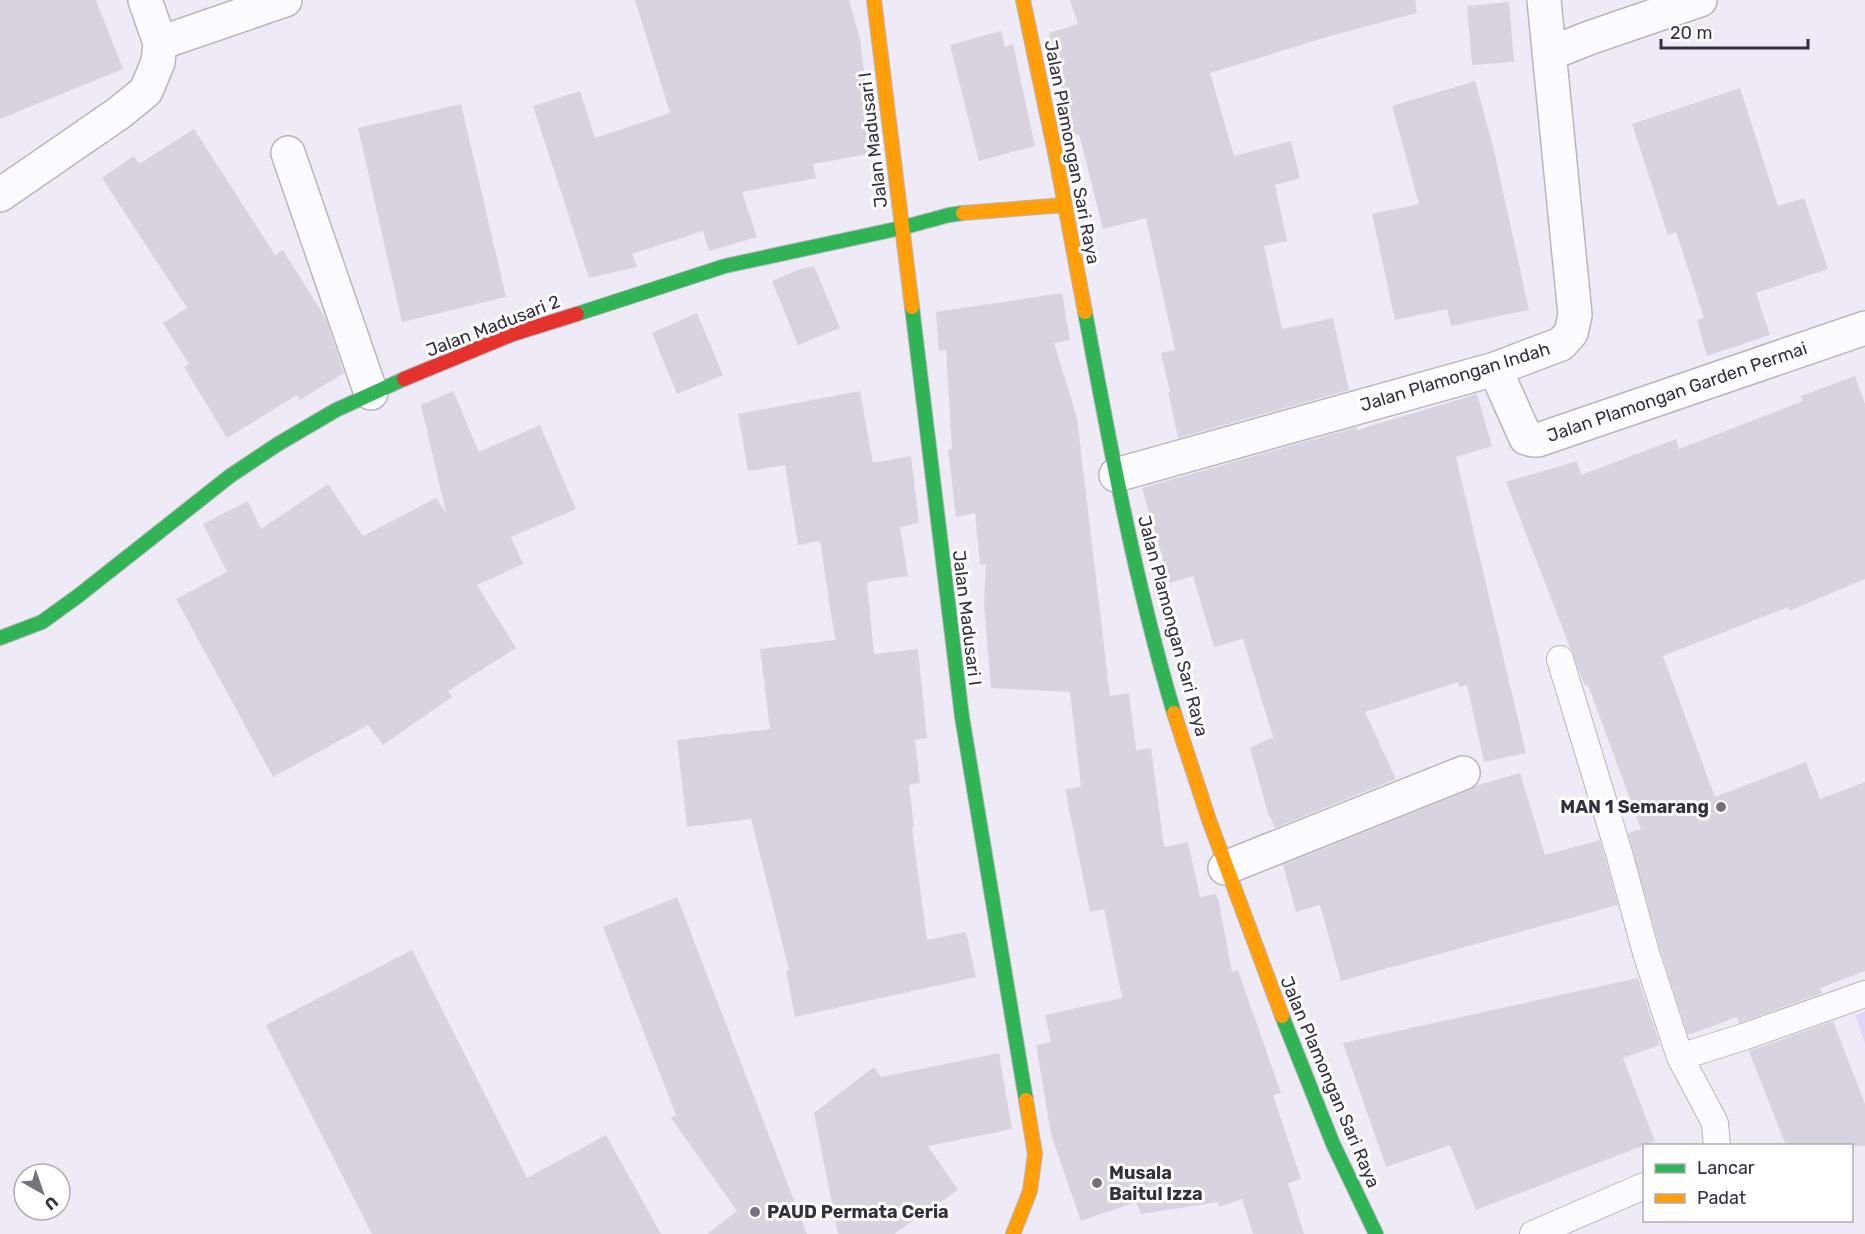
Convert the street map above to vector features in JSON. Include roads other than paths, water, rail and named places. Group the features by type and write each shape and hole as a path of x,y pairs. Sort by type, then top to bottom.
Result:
{"street":[{"path":"0,195 119,113 146,91 158,62 160,43 145,0"},
{"path":"160,43 285,0"},
{"name":"Jalan Madusari I","path":"874,0 962,717 1035,1154 1030,1191 1012,1234"},
{"name":"Jalan Plamongan Sari Raya","path":"1023,0 1065,205 1116,475 1156,649 1225,868 1335,1149 1376,1234"},
{"name":"Jalan Plamongan Indah","path":"1116,475 1495,369 1561,344 1571,333 1575,315 1544,0"},
{"path":"1549,54 1700,0"},
{"path":"288,153 371,393"},
{"name":"Jalan Madusari 2","path":"0,638 42,622 230,476 278,444 336,410 371,393 513,334 725,266 901,228 949,215 1065,205"},
{"name":"Jalan Plamongan Garden Permai","path":"1495,369 1526,438 1538,440 1865,328"},
{"path":"1225,868 1463,773"}],"lane":[{"path":"1560,659 1619,853 1646,953 1680,1057 1715,1122 1717,1144"},
{"path":"1680,1057 1865,994"},
{"path":"1533,1234 1643,1186"}],"place":[{"name":"MAN 1 Semarang","path":"1721,807"},
{"name":"Musala Baitul Izza","path":"1097,1183"},
{"name":"PAUD Permata Ceria","path":"755,1212"}]}
